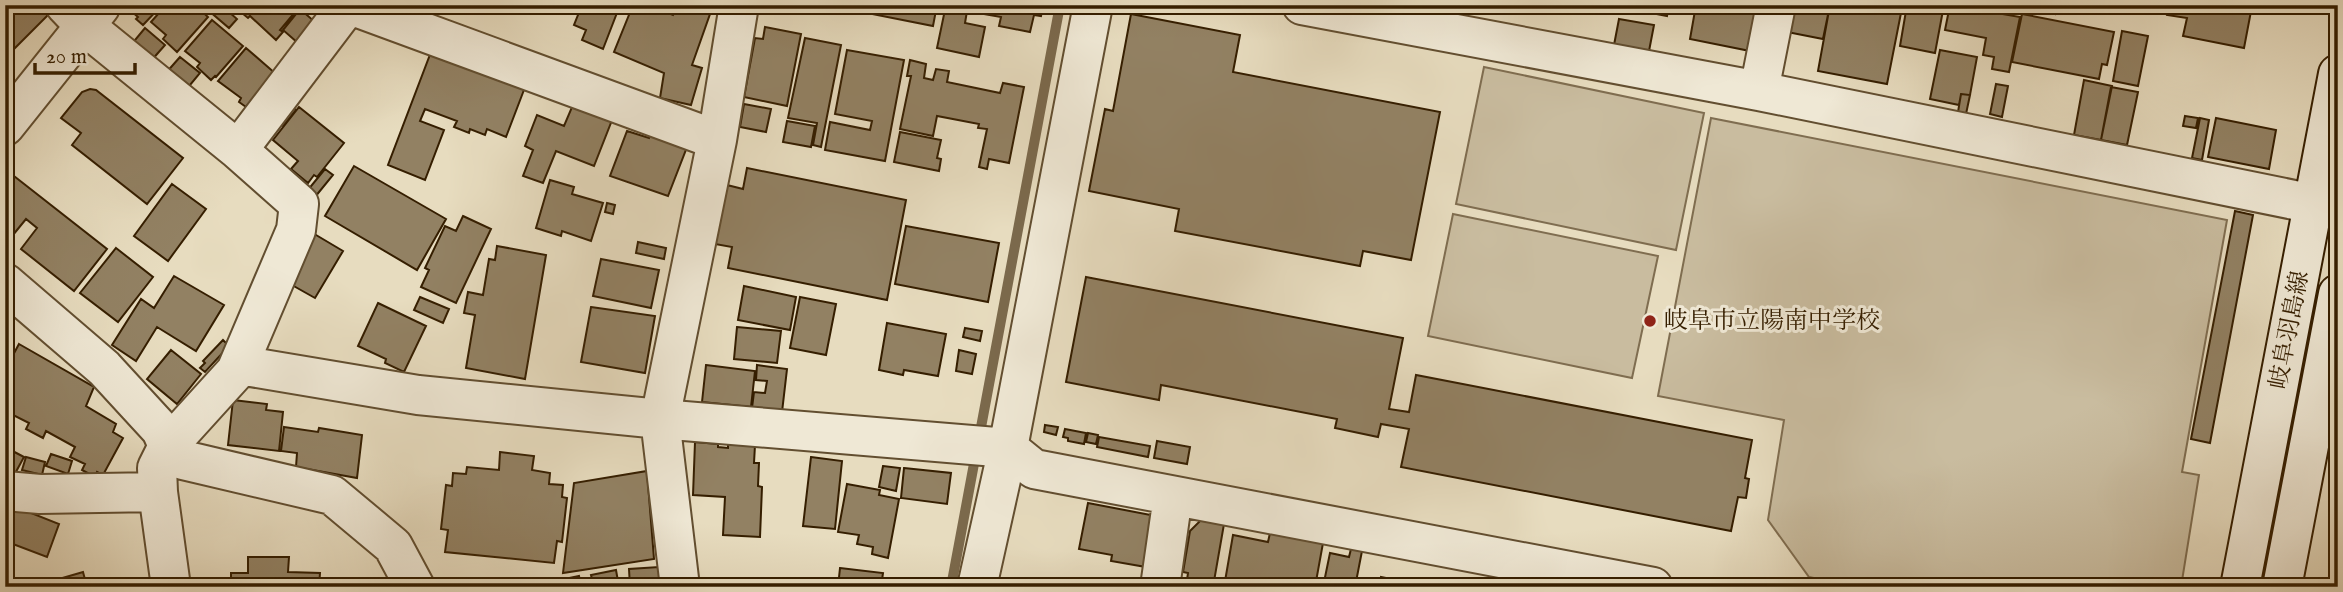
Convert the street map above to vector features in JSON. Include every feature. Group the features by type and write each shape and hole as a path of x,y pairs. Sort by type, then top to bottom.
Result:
{"street":[{"path":"238,150 349,5 717,140"},
{"path":"680,587 660,419 717,140 739,5"},
{"path":"977,587 1008,448 1093,5"},
{"path":"1302,5 1759,91 2314,204"},
{"path":"1759,91 1776,5"},
{"path":"5,126 84,12 299,204 296,230 236,371 168,446 158,468 158,492 171,587"},
{"name":"岐阜羽島線","path":"2240,587 2338,74"},
{"path":"5,283 104,368 161,430 168,446 183,460 332,495 393,546 415,587"},
{"name":"岐阜羽島線","path":"2281,587 2338,294"},
{"path":"239,365 418,395 660,419 1008,448 1034,469 1653,587"},
{"path":"5,492 158,492"},
{"path":"1160,587 1173,496"}],"shaded area":[{"path":"1484,67 1704,113 1676,250 1456,204"},
{"path":"1711,118 2227,220 2182,472 2199,475 2181,587 1857,587 1809,577 1768,520 1784,420 1658,396"},
{"path":"1453,214 1658,256 1632,378 1428,336"}],"building":[{"path":"5,5 48,7 44,11 48,15 8,55 5,52"},
{"path":"124,5 162,5 143,25"},
{"path":"166,5 195,5 208,17 177,52 163,39 166,35 151,22"},
{"path":"212,5 221,5 237,19 229,28 208,10"},
{"path":"236,5 289,5 296,11 280,30 283,32 276,40 250,16 248,18 236,8"},
{"path":"582,5 620,5 603,49 582,40 586,30 574,25"},
{"path":"633,5 649,5 673,15 678,5 685,5 710,14 692,65 702,68 691,105 660,98 664,73 614,52"},
{"path":"863,5 937,5 933,26 862,12"},
{"path":"946,5 1043,5 1041,16 1034,15 1030,32 999,26 1001,17 967,11 965,23 985,27 979,57 937,48"},
{"path":"1443,5 1466,5 1465,10"},
{"path":"1669,5 1667,16 1621,7"},
{"path":"1696,5 1759,5 1750,51 1690,39"},
{"path":"1787,5 1830,5 1823,39 1782,31"},
{"path":"1830,5 1885,5 1884,10 1901,13 1887,84 1818,71"},
{"path":"1907,5 1944,5 1935,53 1900,46"},
{"path":"1950,5 2020,17 2009,72 1992,69 1994,57 1983,55 1986,38 1945,30"},
{"path":"2009,5 2056,5 2055,14"},
{"path":"2089,5 2104,5 2103,13 2088,9"},
{"path":"2169,5 2205,5 2204,11 2212,13 2213,5 2252,6 2244,48 2183,36 2187,18 2167,15"},
{"path":"300,9 315,22 298,43 283,30"},
{"path":"1131,14 1240,35 1233,72 1440,112 1411,260 1363,251 1360,266 1175,231 1179,209 1089,191 1105,109 1113,111"},
{"path":"2022,14 2114,32 2107,65 2102,64 2099,79 2012,62"},
{"path":"1619,19 1654,25 1649,51 1614,45"},
{"path":"212,20 243,46 211,80 197,67 200,63 185,51"},
{"path":"765,27 801,34 787,106 744,97 755,38 763,39"},
{"path":"145,28 165,45 150,62 130,46"},
{"path":"2122,31 2148,36 2138,86 2113,81"},
{"path":"805,38 841,45 821,147 813,145 817,123 788,118"},
{"path":"246,48 276,74 246,107 239,102 241,98 218,81"},
{"path":"847,50 904,60 885,161 825,150 830,122 870,130 872,121 835,114"},
{"path":"1940,50 1977,57 1970,95 1961,94 1959,105 1930,99"},
{"path":"431,52 527,82 506,137 487,129 485,135 470,129 469,133 454,127 457,121 425,109 420,121 444,130 425,180 388,165"},
{"path":"180,57 200,73 185,91 165,74"},
{"path":"910,60 926,64 924,78 933,80 936,69 949,71 947,82 1000,93 1003,83 1024,87 1009,163 989,159 987,169 979,167 987,129 978,128 979,124 937,116 933,136 900,129 911,76 907,76"},
{"path":"2084,80 2112,86 2101,140 2074,135"},
{"path":"1996,84 2008,86 2002,117 1990,114"},
{"path":"2111,87 2138,92 2127,145 2101,140"},
{"path":"96,90 183,158 147,204 72,145 81,133 61,118 82,92"},
{"path":"1961,94 1970,95 1966,114 1958,112"},
{"path":"575,100 614,115 594,166 556,151 543,183 523,176 533,150 525,146 537,115 564,126"},
{"path":"744,104 771,109 766,132 740,127"},
{"path":"290,106 296,110 283,126 278,122"},
{"path":"299,107 344,143 317,177 314,175 308,183 291,169 298,161 273,140"},
{"path":"2185,116 2198,118 2196,128 2183,126"},
{"path":"2200,118 2209,120 2202,160 2192,158"},
{"path":"2216,118 2276,130 2269,169 2208,157"},
{"path":"787,121 815,126 811,147 783,142"},
{"path":"627,131 649,138 650,134 687,147 668,196 610,176"},
{"path":"900,132 941,140 937,158 941,159 939,171 894,162"},
{"path":"354,166 446,219 417,270 325,216"},
{"path":"747,168 906,200 887,300 728,268 732,247 715,244 727,185 743,189"},
{"path":"5,169 107,249 74,291 21,249 37,228 26,219 13,235 5,228"},
{"path":"325,169 333,175 315,197 307,191"},
{"path":"550,180 574,187 572,194 603,203 591,241 562,231 561,236 536,228"},
{"path":"172,184 206,209 168,261 134,236"},
{"path":"607,203 615,205 613,214 605,212"},
{"path":"2235,211 2253,215 2210,443 2191,439"},
{"path":"463,216 491,229 456,303 421,287 429,270 425,268 445,226 456,231"},
{"path":"906,226 999,243 988,302 895,284"},
{"path":"311,232 343,251 315,298 283,280"},
{"path":"638,242 666,248 664,259 636,253"},
{"path":"497,246 546,255 525,379 466,368 475,315 464,313 468,292 483,295 489,259 495,260"},
{"path":"116,248 153,277 118,322 80,293"},
{"path":"601,259 659,270 651,308 593,296"},
{"path":"174,276 224,305 196,351 157,327 136,361 112,345 141,299 154,308"},
{"path":"1086,277 1403,338 1389,409 1409,412 1416,375 1752,440 1745,478 1749,479 1746,498 1738,497 1731,531 1401,467 1409,429 1381,424 1378,437 1335,428 1337,419 1161,385 1159,400 1066,382"},
{"path":"744,286 796,297 790,330 738,320"},
{"path":"420,297 449,309 443,323 414,310"},
{"path":"800,297 836,304 826,355 790,348"},
{"path":"378,303 426,326 404,372 385,363 386,359 358,346"},
{"path":"591,307 655,316 645,373 581,362"},
{"path":"887,323 946,334 938,376 904,370 903,375 879,370"},
{"path":"737,327 781,331 777,363 734,359"},
{"path":"965,328 982,331 980,341 963,337"},
{"path":"223,340 229,346 205,372 200,368 205,363 203,361"},
{"path":"19,344 94,387 86,406 116,424 113,432 123,438 103,475 97,472 95,477 82,470 85,464 70,457 75,447 46,431 43,438 26,429 29,423 5,411 5,370"},
{"path":"171,350 201,374 177,404 147,379"},
{"path":"959,350 976,354 972,374 956,371"},
{"path":"706,365 755,371 751,407 702,402"},
{"path":"757,365 787,369 782,412 752,408 754,392 765,393 767,381 756,380"},
{"path":"233,400 267,404 266,410 283,412 279,451 228,445"},
{"path":"1045,425 1058,427 1056,435 1044,432"},
{"path":"284,427 318,432 319,428 362,435 357,478 296,467 297,453 281,451"},
{"path":"1065,429 1086,433 1084,444 1068,441 1068,438 1063,437"},
{"path":"1088,433 1098,435 1096,444 1086,442"},
{"path":"1099,437 1150,446 1148,457 1097,447"},
{"path":"1157,441 1190,447 1187,464 1154,458"},
{"path":"695,442 718,444 718,447 728,448 728,442 755,445 754,463 759,463 758,486 762,487 760,537 723,535 725,497 693,495"},
{"path":"5,447 24,457 11,481 5,482"},
{"path":"500,452 534,456 532,470 550,473 549,484 563,485 562,497 567,498 562,542 557,541 554,563 445,552 448,530 441,529 446,485 452,486 453,473 466,474 467,467 499,470"},
{"path":"51,454 72,461 68,474 46,466"},
{"path":"26,457 45,462 42,475 22,470"},
{"path":"811,457 842,461 835,529 803,526"},
{"path":"883,466 900,468 896,491 879,487"},
{"path":"904,468 951,473 947,504 901,498"},
{"path":"647,471 654,559 563,573 574,483"},
{"path":"847,484 880,490 879,495 899,499 888,558 872,554 873,547 857,544 859,535 838,532"},
{"path":"1088,503 1156,516 1146,567 1111,561 1112,555 1079,549"},
{"path":"16,507 59,524 47,557 5,541 5,534"},
{"path":"2338,509 2338,533 2333,532"},
{"path":"5,513 12,515 7,530 5,529"},
{"path":"1201,520 1224,524 1213,587 1186,587 1188,573 1183,572 1190,531"},
{"path":"1270,533 1323,543 1315,587 1224,587 1233,535 1268,542"},
{"path":"1351,549 1362,551 1355,587 1323,587 1330,553 1349,557"},
{"path":"248,557 289,557 288,572 320,573 319,587 231,587 231,573 248,573"},
{"path":"659,567 661,587 630,587 629,569"},
{"path":"840,568 883,573 881,587 838,587"},
{"path":"616,570 619,587 594,587 591,575"},
{"path":"83,572 87,587 61,587 59,579"},
{"path":"579,576 581,587 556,587 555,581"},
{"path":"1381,577 1431,587 1379,587"}],"waterway":[{"path":"979,438 1060,5"},
{"path":"951,587 976,453"}],"place":[{"name":"岐阜市立陽南中学校","path":"1650,321"}]}
